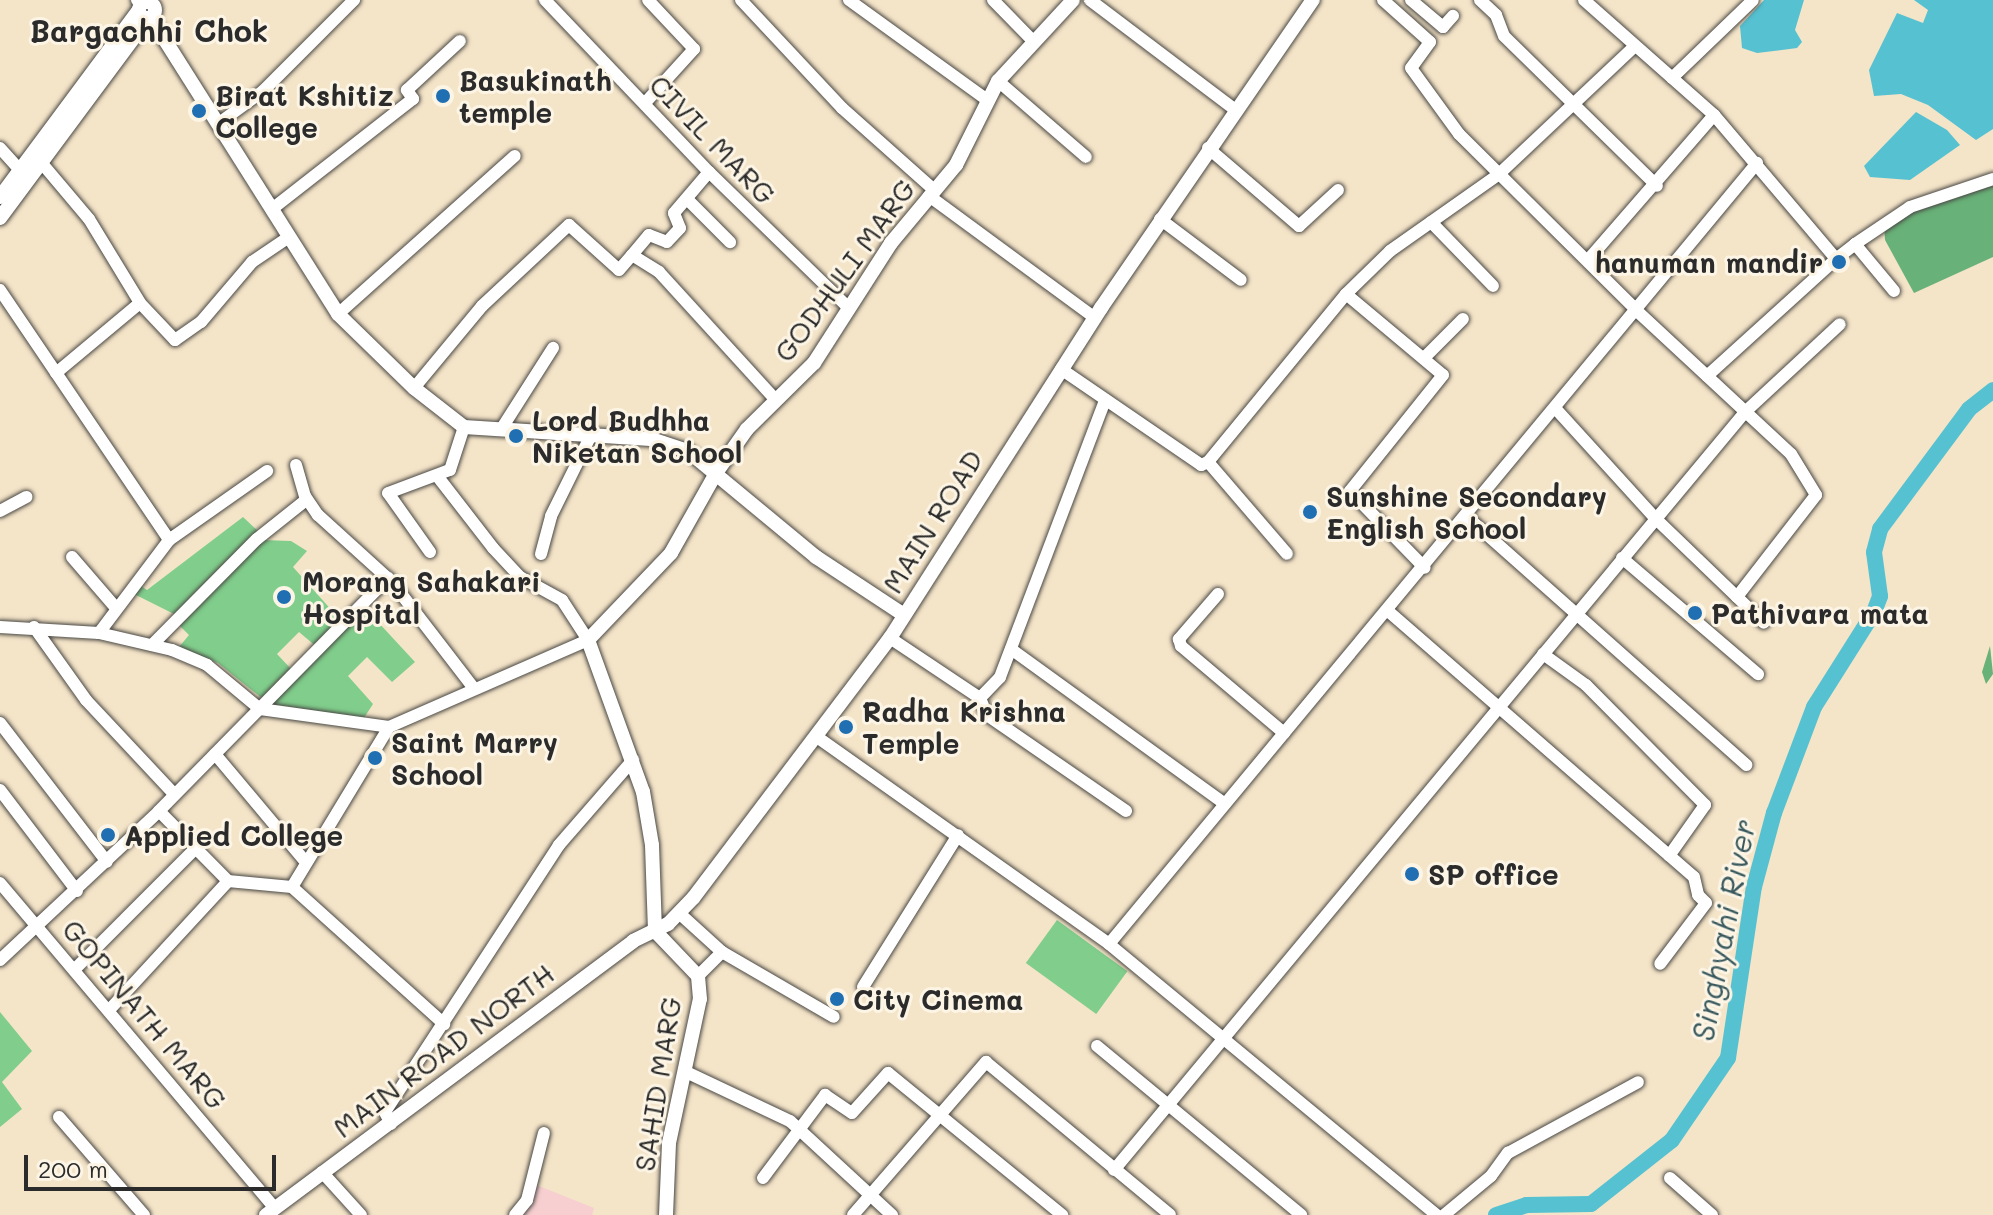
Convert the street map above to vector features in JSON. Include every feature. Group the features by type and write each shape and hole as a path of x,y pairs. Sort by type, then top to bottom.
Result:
{"main road":[{"name":"GODHULI MARG","path":"588,640 671,553 716,473 776,400 814,363 891,243 956,165 998,81 1031,39 1073,0"},
{"name":"MAIN ROAD","path":"1210,150 1234,109 1315,0"},
{"name":"MAIN ROAD","path":"1062,370 1315,0"},
{"path":"147,7 338,314 414,388 464,427 651,439 688,451 816,557 904,615"},
{"path":"0,218 147,7"},
{"path":"0,197 147,7"},
{"name":"MAIN ROAD","path":"817,737 890,638 1095,318 1163,221"},
{"path":"588,640 633,760 652,845 655,931"},
{"name":"MAIN ROAD NORTH","path":"270,1212 633,941 655,931 679,913 726,859 817,737"},
{"name":"SAHID MARG","path":"655,931 698,976 700,999 669,1143 666,1215"}],"street":[{"path":"219,123 263,91 354,0"},
{"name":"CIVIL MARG","path":"545,0 709,172 849,308"},
{"path":"645,103 694,49 648,0"},
{"path":"741,0 842,108 932,193 1095,318"},
{"path":"849,0 987,100"},
{"path":"993,0 1031,39"},
{"path":"1090,0 1234,109"},
{"path":"1383,0 1430,42 1412,70 1459,134 1637,311 1791,454 1816,495 1737,597"},
{"path":"1411,0 1443,27 1453,16"},
{"path":"1480,0 1496,15 1504,36 1657,186"},
{"path":"1584,0 1714,115 1836,259"},
{"path":"1672,78 1753,0"},
{"path":"272,209 413,99 407,90 460,41"},
{"path":"1062,370 1104,403 1201,465 1208,462 1346,294 1390,251 1499,174 1634,47"},
{"path":"998,81 1086,157"},
{"path":"1588,260 1657,186 1714,115"},
{"path":"0,148 19,169"},
{"path":"1210,150 1299,226 1338,190"},
{"path":"338,314 515,156"},
{"path":"40,161 89,219 140,303 175,340 201,322 252,262 289,237"},
{"path":"1109,944 1425,568 1757,163"},
{"path":"414,388 482,306 564,227 577,229 619,270 649,235 667,242 680,228 674,213 709,172"},
{"path":"1707,376 1855,244 1910,207 1993,179"},
{"path":"687,199 730,242"},
{"path":"1163,221 1241,280"},
{"path":"1431,222 1493,286"},
{"path":"1855,244 1894,291"},
{"path":"632,255 659,272 776,400"},
{"path":"0,290 169,540"},
{"path":"1346,294 1443,375 1350,491 1425,568"},
{"path":"56,373 140,303"},
{"path":"1424,358 1463,319"},
{"path":"1114,1170 1745,412 1840,324"},
{"path":"502,428 553,348"},
{"path":"980,698 1000,677 1104,403"},
{"path":"1555,408 1655,518 1764,623"},
{"path":"430,552 387,497 390,491 438,477 455,464 464,427"},
{"path":"541,554 551,516 591,435"},
{"path":"1208,462 1287,554"},
{"path":"296,465 306,500 388,578 473,687"},
{"path":"99,633 169,540 267,471"},
{"path":"292,887 304,860 389,727 473,687 588,640 562,600 520,577 493,548 438,477"},
{"path":"0,511 26,497"},
{"path":"152,645 257,539 306,500"},
{"path":"1466,516 1574,616 1746,765"},
{"path":"72,557 116,608"},
{"path":"1622,558 1758,674"},
{"path":"0,960 159,811 388,578"},
{"path":"1218,594 1179,639 1181,646 1284,733"},
{"path":"1388,611 1694,877 1698,895 1706,903 1660,964"},
{"path":"0,627 99,633 152,645 207,665 260,709 389,727"},
{"path":"34,627 86,700 174,794"},
{"path":"890,638 980,698 987,715 1126,811"},
{"path":"1011,649 1225,804"},
{"path":"1543,654 1586,685 1705,805 1669,856"},
{"path":"0,723 107,862"},
{"path":"817,737 1109,944 1224,1036 1421,1210 1437,1215"},
{"path":"215,754 304,860"},
{"path":"391,1124 385,1112 559,845 633,760"},
{"path":"0,790 77,891"},
{"path":"159,811 228,881 292,887 444,1024"},
{"path":"863,987 958,835"},
{"path":"76,968 197,847"},
{"path":"111,1008 228,881"},
{"name":"GOPINATH MARG","path":"0,883 111,1008 270,1212"},
{"path":"679,913 722,952 834,1017"},
{"path":"698,976 722,952"},
{"path":"1097,1046 1301,1215"},
{"path":"853,1215 986,1062 1170,1215"},
{"path":"684,1071 800,1130 892,1215"},
{"path":"763,1178 825,1095 852,1113 888,1073 1062,1215"},
{"path":"1444,1215 1491,1176 1508,1153 1638,1082"},
{"path":"59,1117 144,1215"},
{"path":"515,1215 527,1200 544,1133"},
{"path":"322,1172 361,1215"},
{"path":"1670,1178 1712,1215"}],"shaded area":[{"path":"534,1184 594,1208 592,1215 519,1215"}],"green space":[{"path":"1993,180 1993,257 1914,293 1885,240 1884,223"},
{"path":"243,517 260,533 176,615 132,593 138,584 147,590"},
{"path":"262,540 291,541 307,551 293,567 343,623 318,648 299,632 277,654 293,671 263,699 218,663 179,647 189,635 179,625"},
{"path":"365,608 415,662 392,682 367,657 348,676 373,704 364,718 270,704"},
{"path":"1990,646 1993,674 1986,684 1982,672"},
{"path":"1057,920 1127,971 1096,1014 1026,963"},
{"path":"0,1012 32,1051 2,1082 22,1109 0,1127"}],"water":[{"path":"1764,0 1804,0 1795,30 1802,42 1797,48 1757,53 1742,48 1740,26"},
{"path":"1914,0 1993,0 1993,129 1976,140 1928,105 1901,94 1874,96 1869,70 1897,13 1923,23 1928,10"},
{"path":"1916,112 1947,130 1960,145 1910,180 1870,177 1864,166"}],"waterway":[{"name":"Singhyahi River","path":"1496,1215 1526,1205 1591,1204 1672,1140 1728,1058 1754,887 1774,813 1814,707 1874,612 1880,596 1874,552 1880,529 1969,409 1993,390"}],"place":[{"name":"Basukinath temple","path":"443,96"},
{"name":"Birat Kshitiz College","path":"199,111"},
{"name":"hanuman mandir","path":"1839,262"},
{"name":"Lord Budhha Niketan School","path":"516,436"},
{"name":"Sunshine Secondary English School","path":"1310,512"},
{"name":"Morang Sahakari Hospital","path":"284,597"},
{"name":"Pathivara mata","path":"1695,613"},
{"name":"Radha Krishna Temple","path":"846,727"},
{"name":"Saint Marry School","path":"375,758"},
{"name":"Applied College","path":"108,835"},
{"name":"SP office","path":"1412,874"},
{"name":"City Cinema","path":"837,999"}],"district":[{"name":"Bargachhi Chok","path":"149,30"}]}
